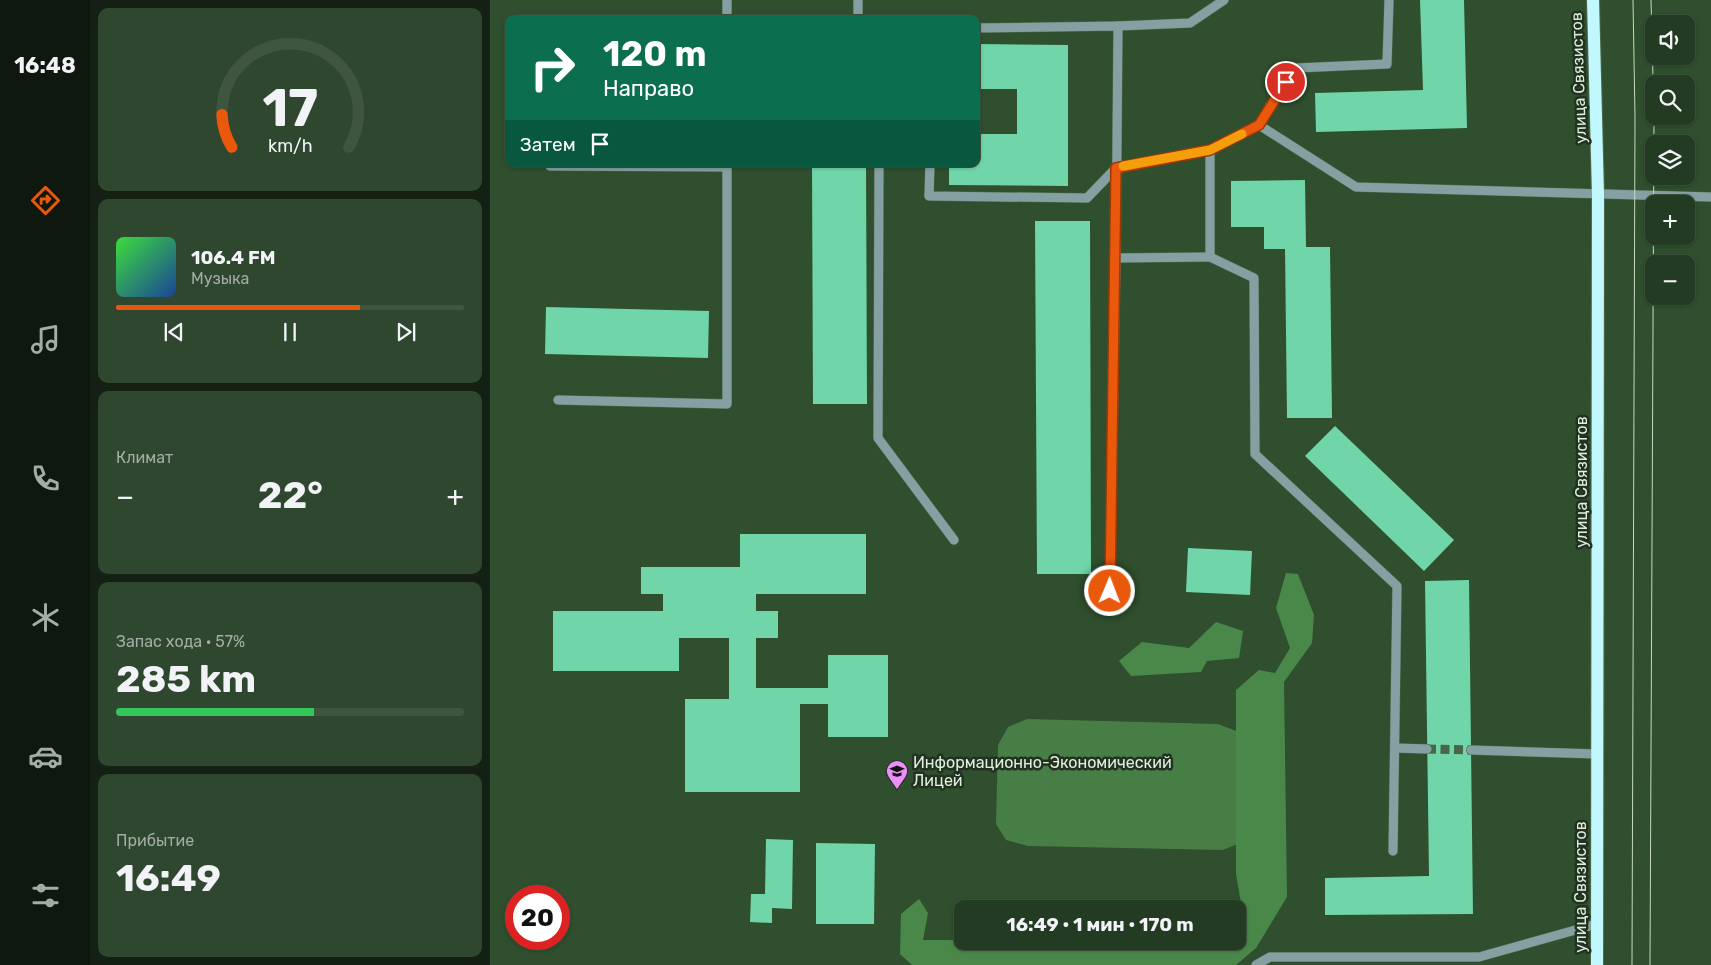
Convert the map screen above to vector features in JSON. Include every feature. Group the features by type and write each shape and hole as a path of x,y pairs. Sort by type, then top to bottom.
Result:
{"main road":[{"name":"улица Связистов","path":"1592,0 1598,195 1597,965"}],"lane":[{"path":"727,0 727,15"},
{"path":"858,0 858,15"},
{"path":"980,28 1190,23 1224,0"},
{"path":"930,167 930,196 1087,198 1116,168 1210,150 1259,125 1296,68 1387,64 1389,0"},
{"path":"1110,591 1118,26"},
{"path":"1259,125 1356,187 1711,197"},
{"path":"1210,150 1210,257"},
{"path":"558,400 727,404 727,167"},
{"path":"879,167 878,438 954,540"},
{"path":"1116,258 1210,257 1254,278 1255,454 1397,586 1393,851"},
{"path":"1395,748 1427,749"},
{"path":"1471,750 1597,754"},
{"path":"1256,965 1270,957 1479,957 1596,924"}],"green space":[{"path":"1286,573 1298,574 1314,615 1312,643 1284,682 1287,897 1256,948 1236,965 912,965 900,954 901,914 919,899 928,913 923,940 954,940 954,950 1246,950 1246,900 1240,900 1236,874 1236,690 1259,670 1275,673 1290,648 1276,608"},
{"path":"1216,622 1243,631 1239,658 1207,661 1201,672 1131,676 1119,661 1142,642 1189,648"},
{"path":"1027,719 1218,724 1236,731 1240,843 1223,850 1028,846 1006,840 996,824 998,745 1008,727"}],"building":[{"path":"1420,0 1464,0 1467,128 1316,132 1315,93 1423,90"},
{"path":"980,44 1068,45 1068,186 949,185 949,167 980,167 980,134 1017,134 1017,89 980,89"},
{"path":"812,167 866,167 867,404 813,404"},
{"path":"1305,180 1306,247 1330,247 1332,418 1287,418 1285,249 1264,249 1264,227 1231,227 1231,181"},
{"path":"1035,221 1090,221 1091,574 1037,574"},
{"path":"546,307 709,311 708,358 545,354"},
{"path":"1335,426 1454,540 1424,571 1305,456"},
{"path":"740,534 866,534 866,594 756,594 756,611 778,611 778,638 756,638 756,688 828,688 828,655 888,655 888,737 828,737 828,704 800,704 800,792 685,792 685,699 729,699 729,638 679,638 679,671 553,671 553,611 663,611 663,594 641,594 641,567 740,567"},
{"path":"1188,548 1252,551 1250,595 1186,592"},
{"path":"1469,580 1473,914 1325,915 1325,878 1429,876 1425,581"},
{"path":"766,839 793,840 792,909 772,908 772,923 750,922 751,894 765,894"},
{"path":"816,843 875,844 874,924 816,924"}],"tunnel":[{"path":"1427,749 1471,750"}],"tram line":[{"path":"1632,965 1635,117 1633,0"},
{"path":"1650,965 1654,117 1651,0"}],"slow traffic":[{"path":"1123,166 1210,150 1242,134"}],"place":[{"name":"Информационно-Экономический Лицей","path":"897,790"}],"route":[{"path":"1110,591 1116,168 1210,150 1259,125 1286,82"}]}
